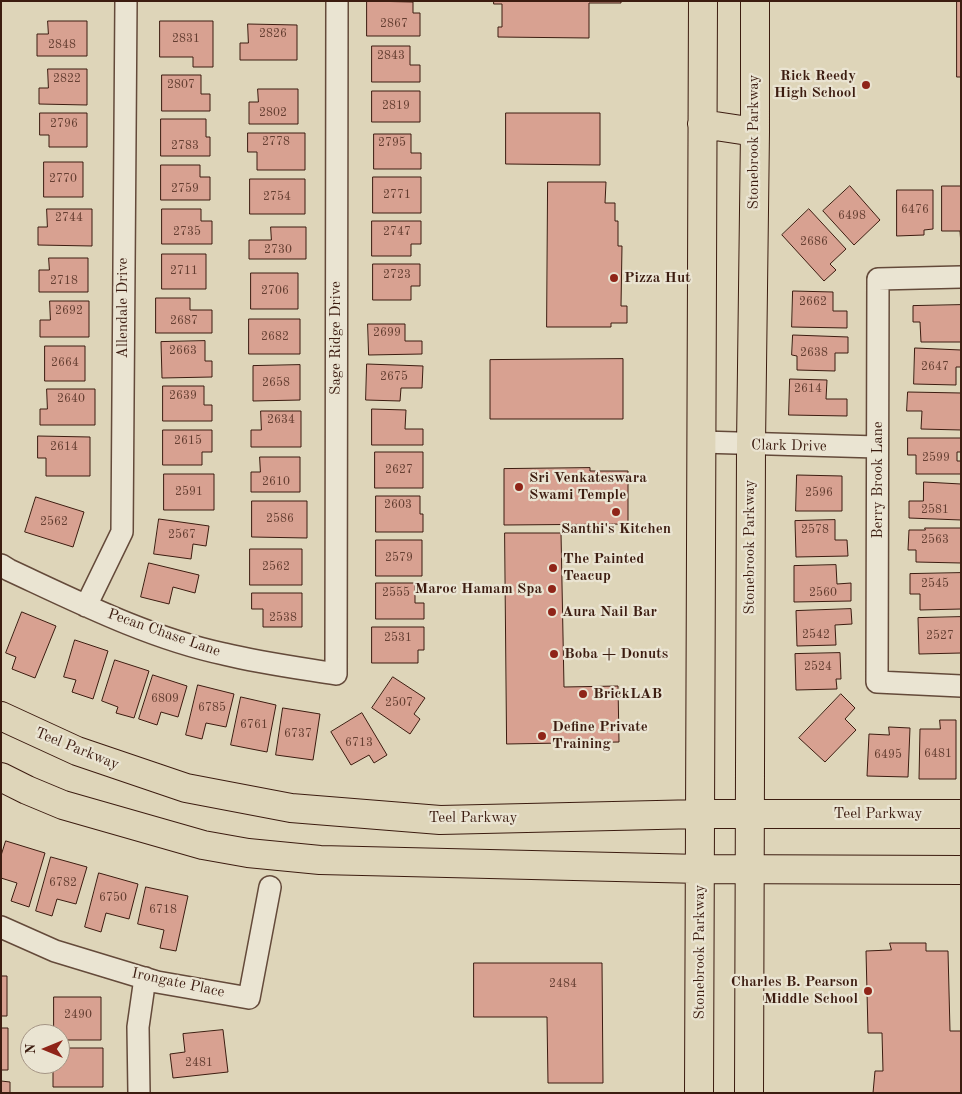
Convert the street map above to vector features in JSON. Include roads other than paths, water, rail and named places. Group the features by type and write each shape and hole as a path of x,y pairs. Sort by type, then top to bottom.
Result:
{"main road":[{"name":"Stonebrook Parkway","path":"699,1093 703,1"},
{"name":"Stonebrook Parkway","path":"749,1093 751,445 755,1"},
{"path":"702,124 755,132"},
{"name":"Teel Parkway","path":"1,716 77,751 186,788 291,808 440,820 700,814 961,814"},
{"path":"1,777 27,790 90,814 133,824 203,845 248,853 320,860 700,869 961,870"}],"street":[{"name":"Allendale Drive","path":"86,606 122,532 126,1"},
{"name":"Sage Ridge Drive","path":"336,674 337,1"},
{"name":"Berry Brook Lane","path":"961,277 878,278 878,682 961,686"},
{"name":"Clark Drive","path":"701,442 751,445 878,447"},
{"name":"Pecan Chase Lane","path":"4,573 165,637 223,654 336,674"},
{"name":"Irongate Place","path":"1,927 54,951 157,982 249,998 270,887"},
{"path":"139,1093 138,1027 145,978"}],"place":[{"name":"Rick Reedy High School","path":"866,85"},
{"name":"Pizza Hut","path":"614,278"},
{"name":"Sri Venkateswara Swami Temple","path":"519,487"},
{"name":"Santhi's Kitchen","path":"616,512"},
{"name":"The Painted Teacup","path":"553,568"},
{"name":"Maroc Hamam Spa","path":"552,589"},
{"name":"Aura Nail Bar","path":"552,612"},
{"name":"Boba + Donuts","path":"554,654"},
{"name":"BrickLAB","path":"583,694"},
{"name":"Define Private Training","path":"542,736"},
{"name":"Charles B. Pearson Middle School","path":"868,991"}]}
